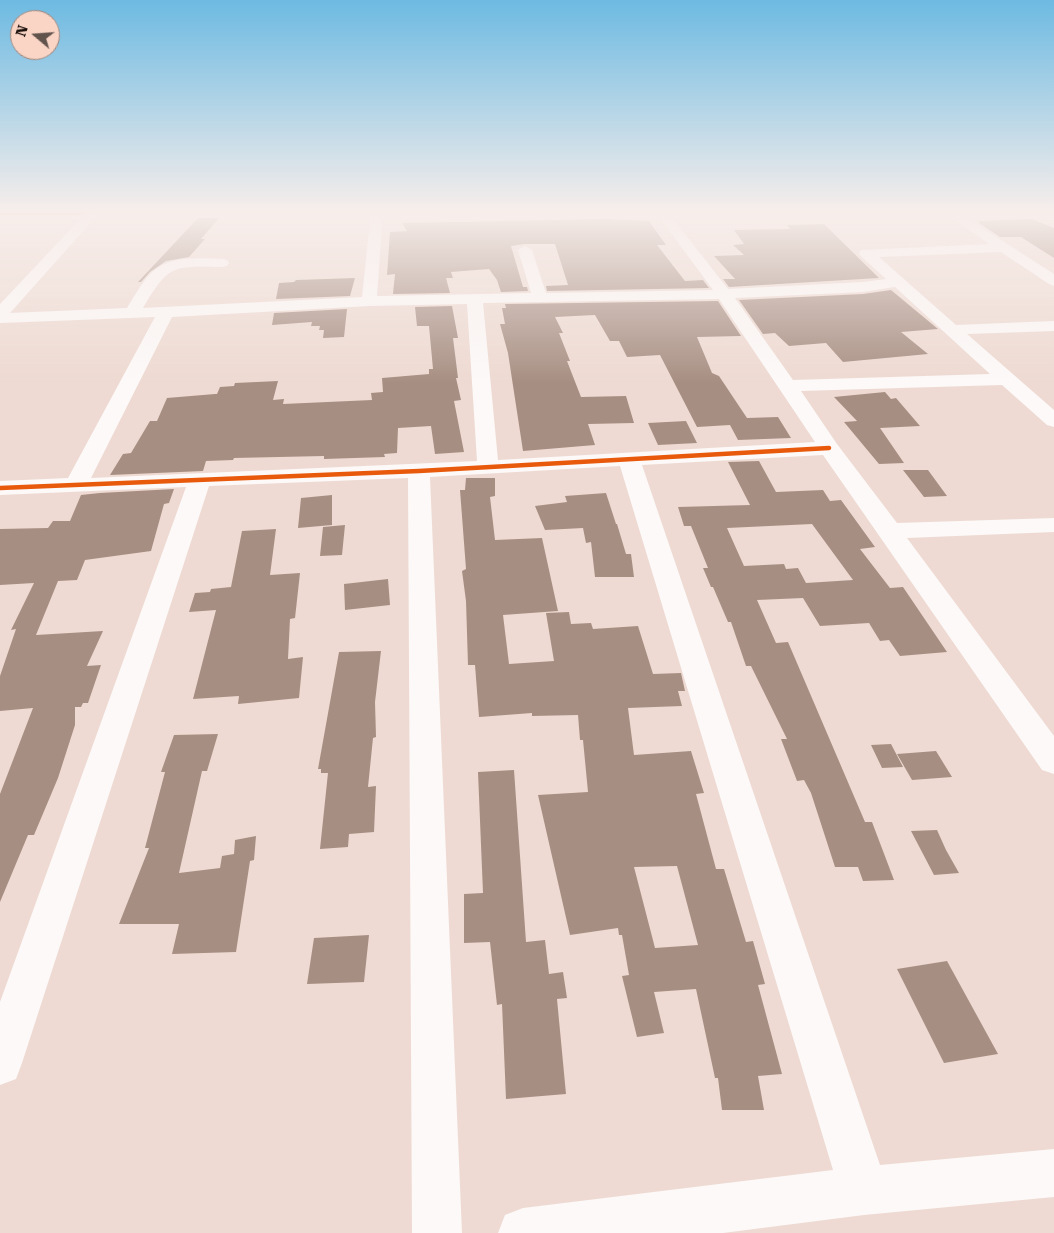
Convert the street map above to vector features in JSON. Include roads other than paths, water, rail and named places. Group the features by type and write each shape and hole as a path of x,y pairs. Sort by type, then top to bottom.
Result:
{"street":[{"path":"0,316 41,269"},
{"path":"132,313 158,274 167,269"},
{"path":"369,301 372,269"},
{"path":"531,269 540,298"},
{"path":"705,269 788,386 828,448 890,531 1054,761"},
{"path":"883,269 1054,422"},
{"path":"1033,269 1054,282"},
{"path":"0,316 166,312 369,301 724,294 863,287 897,282"},
{"path":"475,300 488,465"},
{"path":"75,486 166,312"},
{"path":"951,330 1054,326"},
{"path":"788,386 1006,379"},
{"path":"0,488 419,471 488,465 629,460 828,448"},
{"path":"629,460 864,1192"},
{"path":"419,471 437,1233"},
{"path":"0,1063 200,479"},
{"path":"890,531 1054,525"},
{"path":"523,1233 864,1192 1054,1173"}]}
